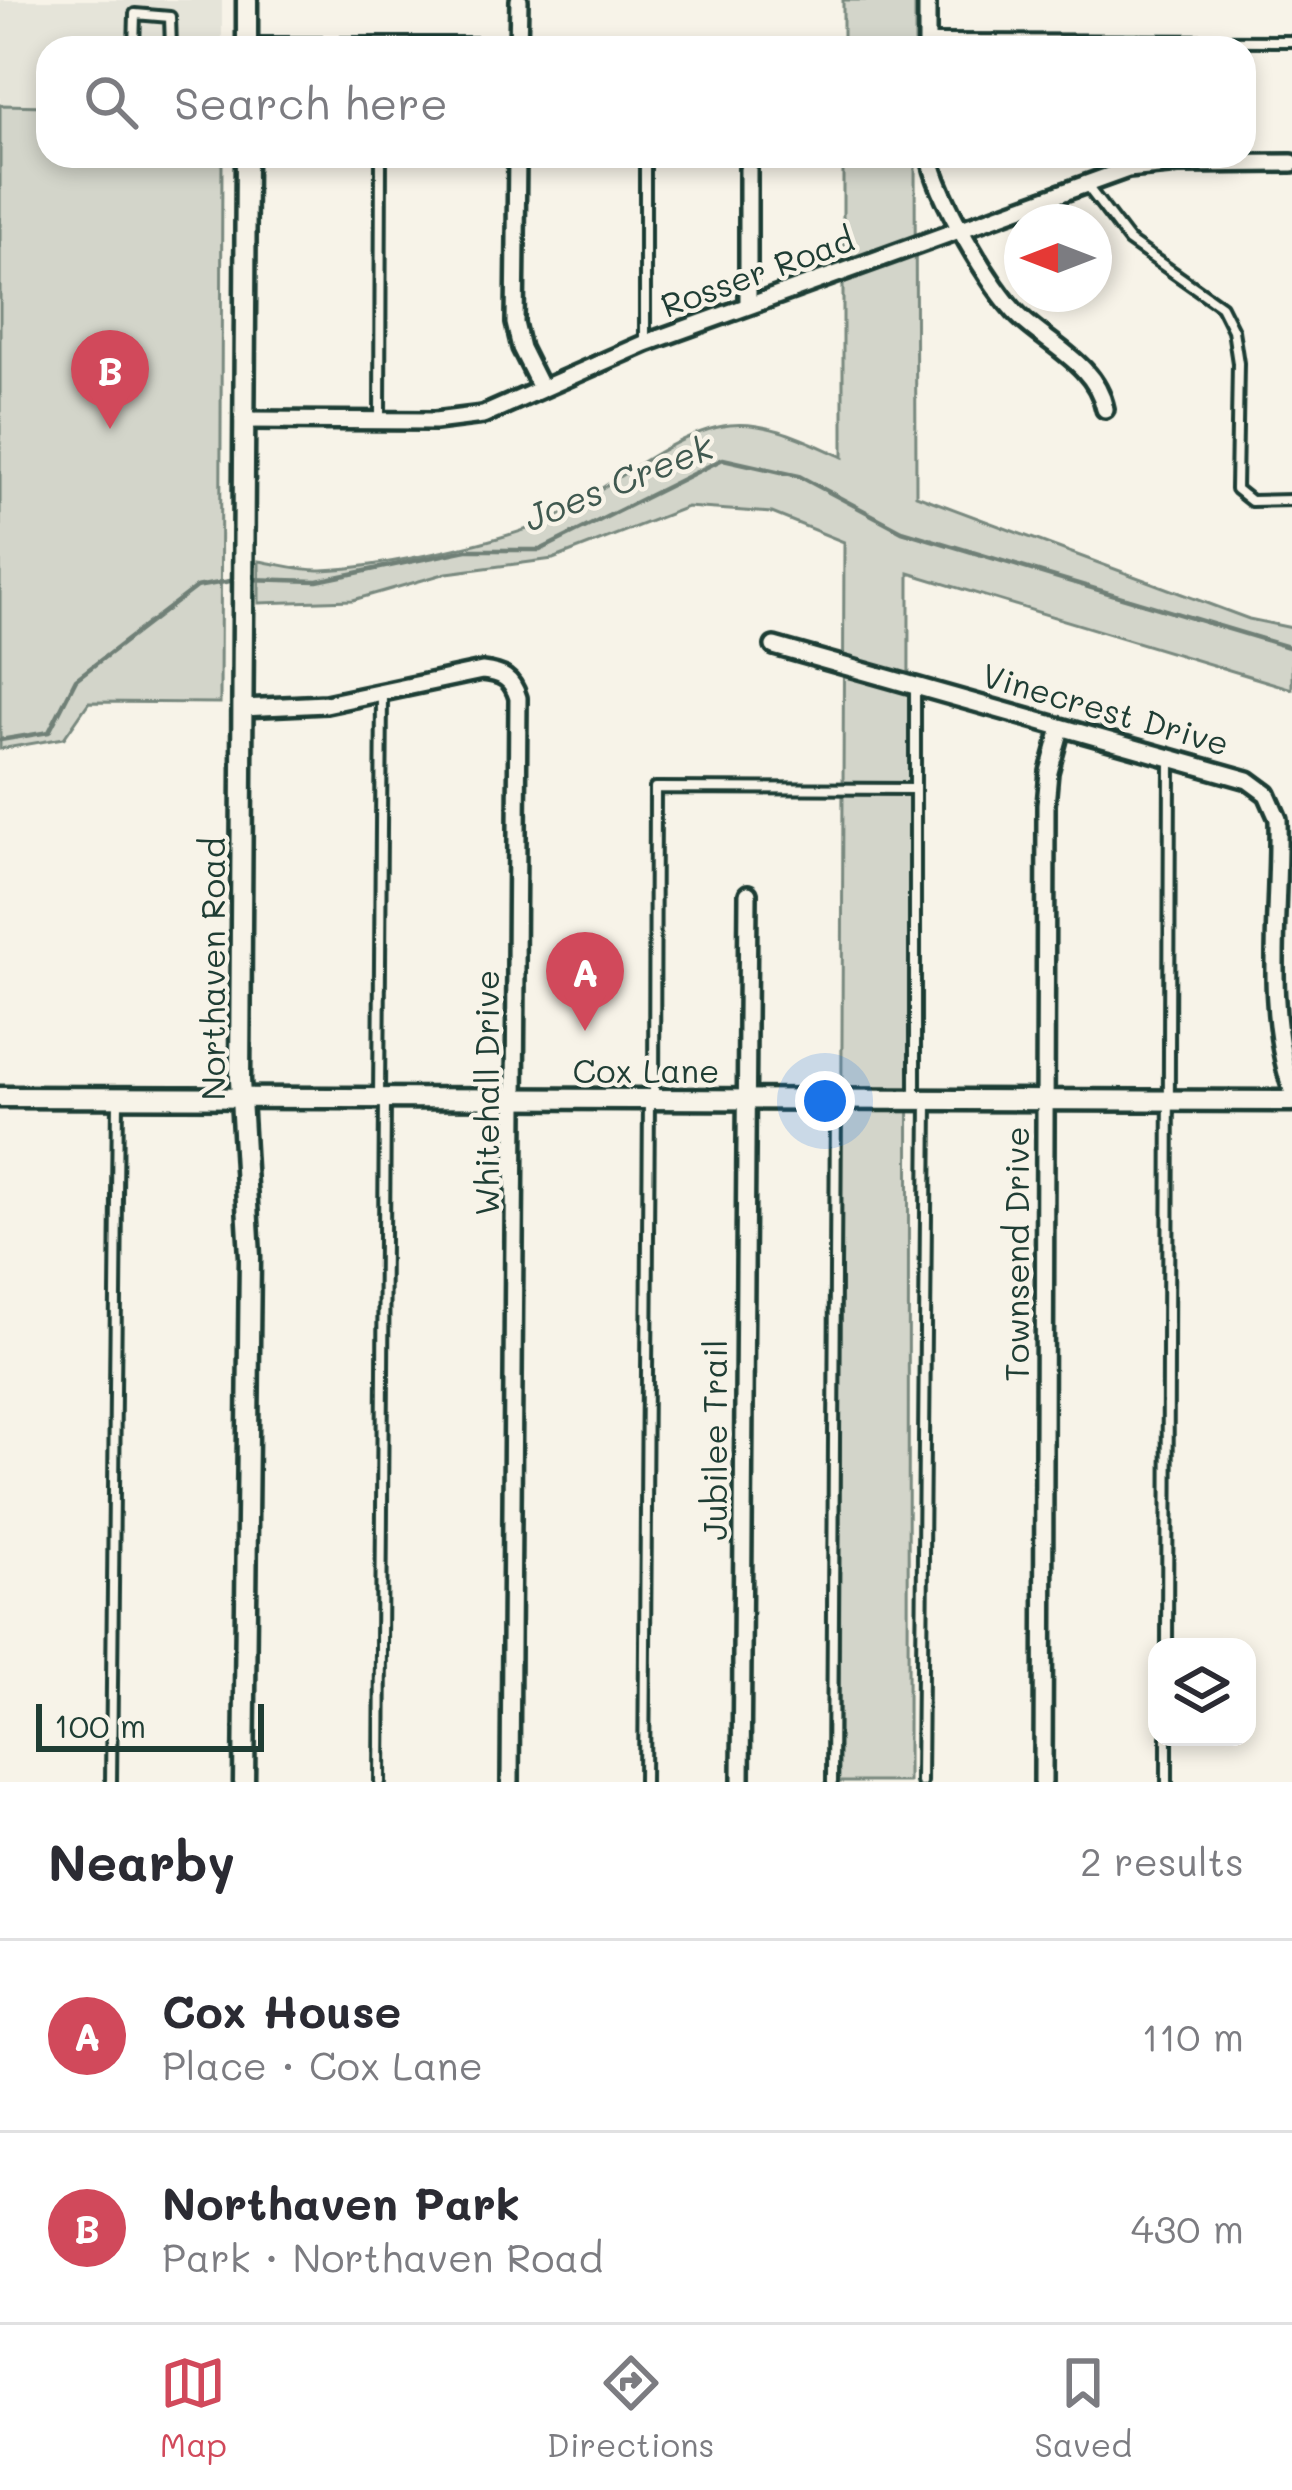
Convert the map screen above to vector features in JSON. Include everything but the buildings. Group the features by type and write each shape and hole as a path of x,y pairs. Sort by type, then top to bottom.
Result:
{"street":[{"path":"247,36 248,0"},
{"path":"518,36 519,0"},
{"path":"927,0 927,36"},
{"name":"Rosser Road","path":"1256,164 1292,164"},
{"name":"Northaven Road","path":"244,1782 250,1257 240,1100 246,168"},
{"path":"517,168 515,322 521,348 541,388"},
{"path":"933,168 998,292 1018,316 1091,375 1101,387 1105,410"},
{"name":"Rosser Road","path":"243,420 460,421 502,408 748,304 1086,184 1145,168"},
{"path":"748,169 748,304"},
{"name":"Vinecrest Drive","path":"774,646 1170,757 1260,787 1274,803 1285,837 1276,1007 1279,1046 1292,1090"},
{"name":"Whitehall Drive","path":"242,708 294,709 482,671 499,673 518,698 509,1782"},
{"name":"Townsend Drive","path":"1043,1782 1046,805 1061,728"},
{"name":"Jubilee Trail","path":"741,1782 748,894"},
{"name":"Cox Lane","path":"0,1097 1292,1101"}],"lane":[{"path":"134,36 135,14 170,17 171,36"},
{"path":"1256,41 1292,41"},
{"path":"380,421 381,168"},
{"path":"645,168 646,344"},
{"path":"1086,184 1129,241 1221,306 1233,330 1238,363 1236,489 1251,501 1292,500"},
{"path":"915,686 921,1100 921,1782"},
{"path":"380,1782 382,692"},
{"path":"1167,1638 1170,757"},
{"path":"644,1782 655,788 915,789"},
{"path":"111,1782 118,1097"},
{"path":"832,1782 836,1099"},
{"path":"1166,1782 1167,1746"}],"shaded area":[{"path":"0,0 222,0 222,36 36,36 36,106 0,105"},
{"path":"843,0 915,0 915,36 843,36"},
{"path":"0,105 36,106 36,168 222,168 220,703 89,702 64,738 0,749"},
{"path":"843,168 915,168 916,495 1249,619 1292,628 1292,689 909,573 908,1782 839,1782 844,542 772,513 687,507 553,559 447,573 353,600 259,603 259,561 307,569 346,568 445,551 513,533 562,514 643,461 710,429 760,426 843,457"}],"waterway":[{"name":"Joes Creek","path":"247,579 317,581 467,550 540,550 723,459 799,476 902,531 1292,648"},
{"name":"Joes Creek","path":"0,740 49,732 76,679 196,587 236,580"}],"place":[{"name":"Northaven Park","path":"110,429"},
{"name":"Cox House","path":"585,1031"}]}
